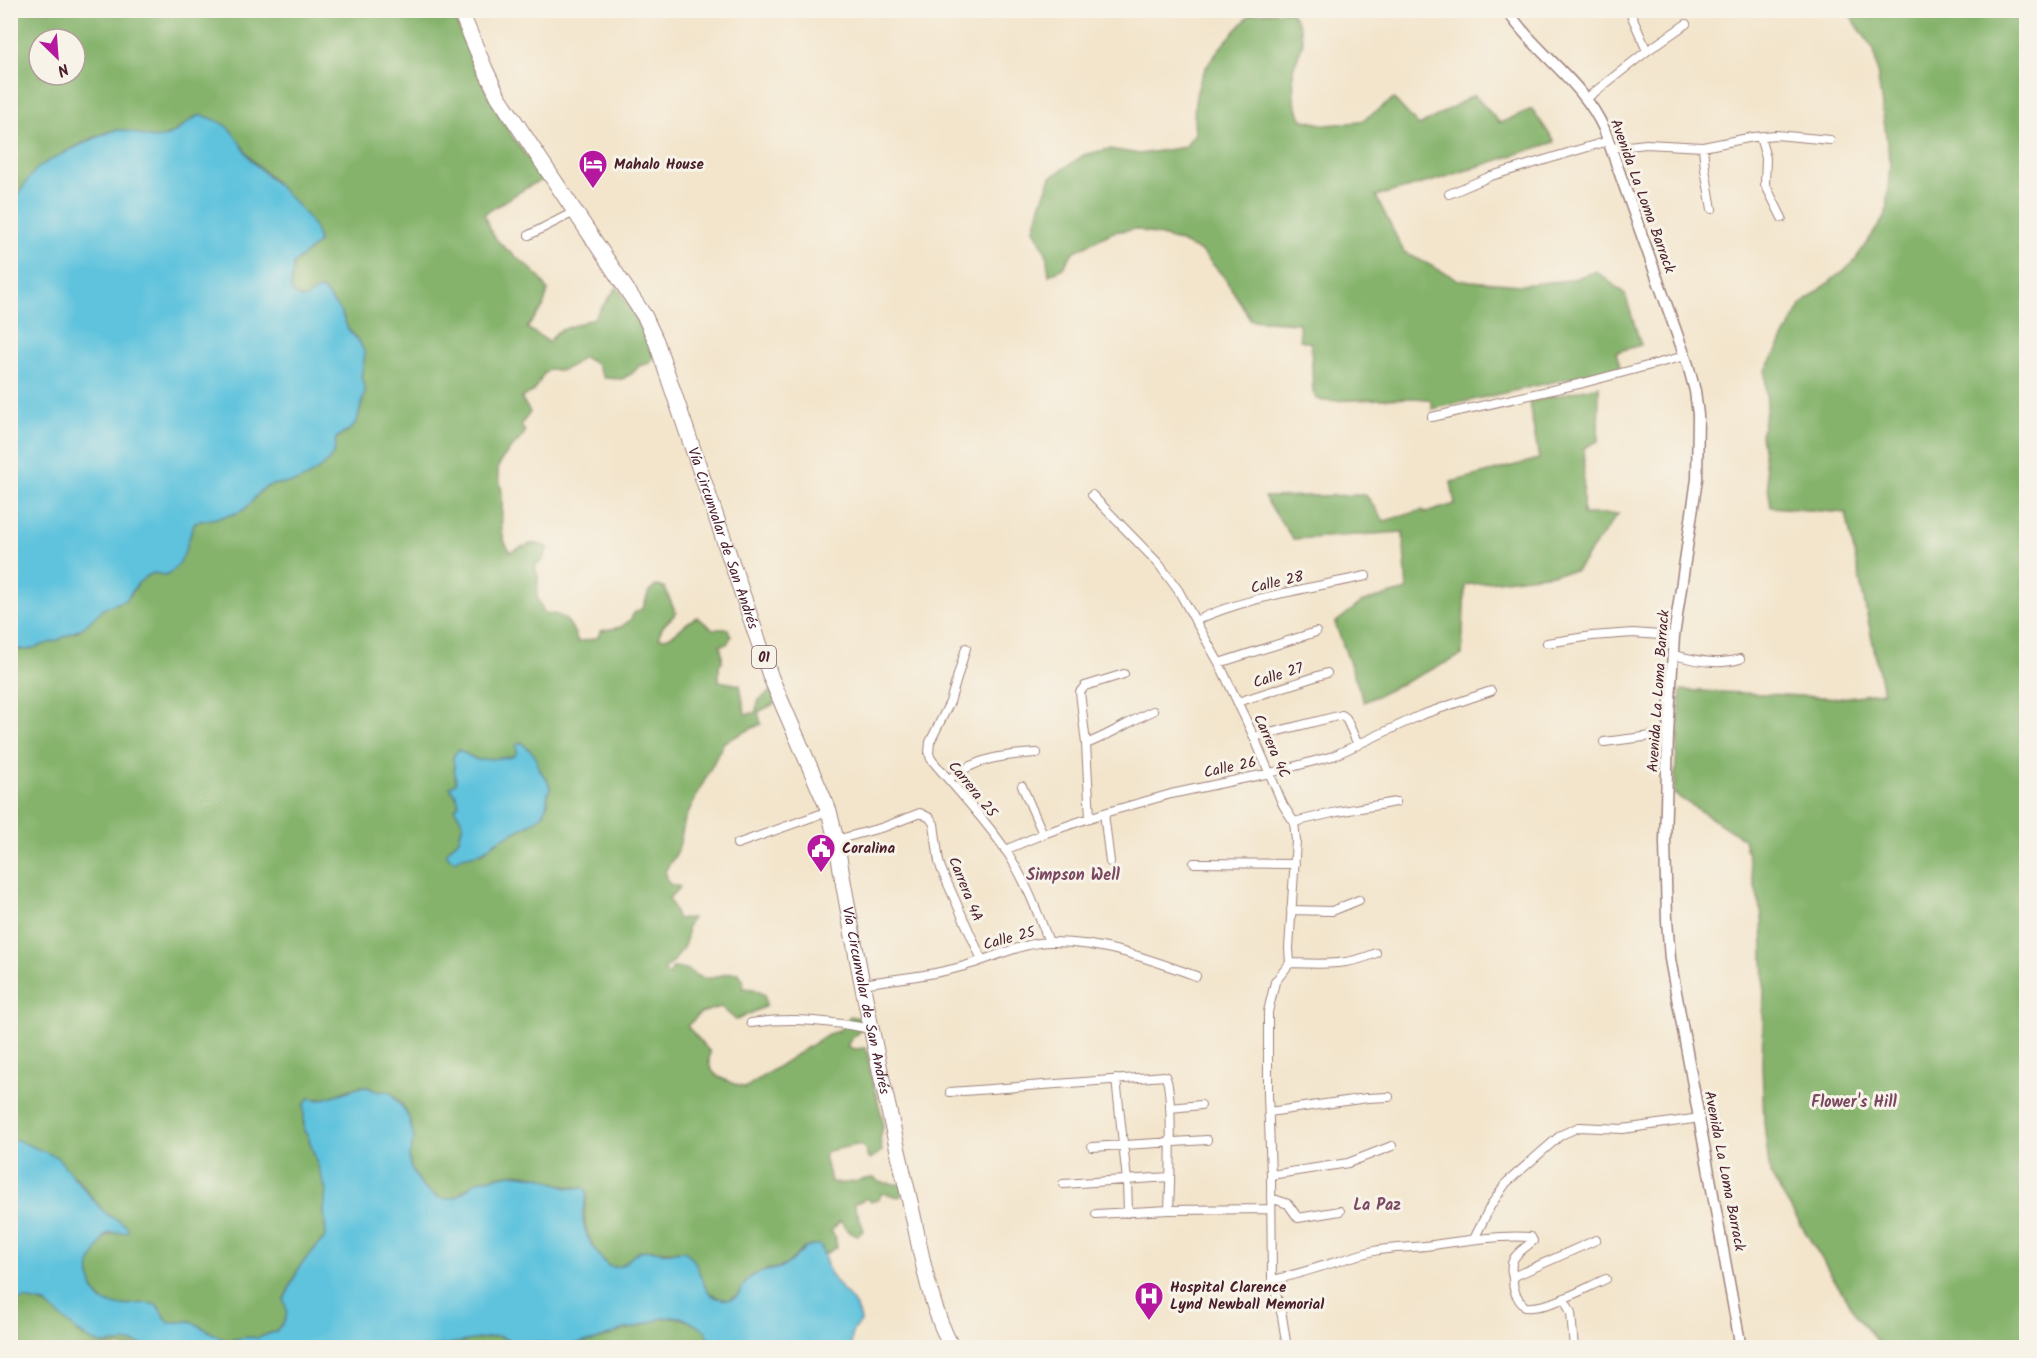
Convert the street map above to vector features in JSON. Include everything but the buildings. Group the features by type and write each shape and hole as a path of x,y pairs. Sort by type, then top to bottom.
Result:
{"highway":[{"name":"Vía Circunvalar de San Andrés","path":"460,10 498,96 645,317 657,341 771,678 829,811 872,1029 929,1293 935,1312 952,1347"}],"main road":[{"name":"Avenida La Loma Barrack","path":"1507,10 1519,28 1587,98 1596,112 1610,145 1685,356 1695,392 1699,446 1697,479 1672,655 1665,842 1667,920 1670,959 1741,1347"}],"street":[{"path":"1629,10 1647,51"},
{"path":"1587,98 1686,24"},
{"path":"1449,194 1491,176 1610,145 1703,147 1776,135 1830,140"},
{"path":"1760,137 1766,158 1765,184 1782,218"},
{"path":"1703,147 1712,209"},
{"path":"530,235 574,212"},
{"path":"1432,417 1583,383 1685,356"},
{"name":"Carrera 4C","path":"1092,495 1164,570 1179,590 1238,702 1283,805 1293,822 1296,834 1290,963"},
{"name":"Calle 28","path":"1196,621 1258,600 1366,576"},
{"path":"1218,663 1316,632"},
{"path":"1547,643 1633,633 1674,636"},
{"name":"Carrera 25","path":"966,648 950,702 930,742 931,759 1005,850 1036,909 1049,942"},
{"path":"1672,655 1728,663 1740,659"},
{"name":"Calle 27","path":"1238,702 1327,673"},
{"path":"1090,818 1081,689 1124,674"},
{"name":"Calle 26","path":"1005,850 1104,813 1171,794 1270,773 1333,756 1421,715 1491,691"},
{"path":"1086,744 1153,711"},
{"path":"1254,737 1342,715 1346,718 1358,745"},
{"path":"1604,741 1668,734"},
{"path":"949,779 962,769 993,757 1037,753"},
{"path":"1022,786 1043,834"},
{"path":"1293,822 1396,802"},
{"path":"737,844 829,811"},
{"name":"Carrera 4A","path":"836,840 884,827 920,813 930,818 936,829 937,853 942,871 982,960"},
{"path":"1104,813 1110,862"},
{"path":"1194,863 1294,864"},
{"path":"1291,910 1332,910 1359,900"},
{"name":"Calle 25","path":"863,984 937,972 1049,942 1131,954 1196,976"},
{"path":"1287,1347 1282,1316 1272,1280 1268,1012 1275,982 1290,963 1356,962 1376,953"},
{"path":"751,1023 792,1019 848,1024 872,1029"},
{"path":"950,1092 1116,1078 1167,1077 1170,1108 1169,1210"},
{"path":"1116,1078 1127,1180 1128,1213"},
{"path":"1269,1112 1389,1097"},
{"path":"1170,1108 1201,1106"},
{"path":"1474,1239 1506,1183 1562,1135 1579,1127 1623,1129 1700,1119"},
{"path":"1092,1147 1207,1140"},
{"path":"1271,1175 1348,1163 1392,1146"},
{"path":"1063,1184 1170,1177"},
{"path":"1271,1198 1288,1204 1298,1218 1340,1211"},
{"path":"1096,1214 1169,1210 1271,1209"},
{"path":"1272,1280 1373,1251 1506,1236 1531,1237 1533,1241 1519,1250 1511,1263 1510,1270 1513,1278 1512,1287 1525,1307 1533,1308 1564,1298 1606,1279"},
{"path":"1513,1278 1596,1240"},
{"path":"1564,1298 1571,1313 1574,1347"}],"green space":[{"path":"11,11 452,11 495,109 545,179 484,214 495,238 532,269 548,291 543,307 527,328 549,342 557,332 594,318 617,287 639,321 656,354 650,363 639,366 633,373 622,379 604,378 596,364 583,357 564,369 550,369 543,375 534,391 521,398 530,412 521,425 525,432 504,457 498,469 502,493 503,537 510,552 533,544 548,548 542,561 535,566 538,578 537,597 544,613 551,613 566,620 573,629 578,642 597,638 601,631 621,627 630,620 634,613 643,608 649,591 656,586 664,587 676,613 663,627 659,638 674,634 697,617 713,629 728,629 731,637 727,644 720,645 722,662 719,665 719,681 740,685 745,714 755,713 759,700 771,691 776,703 758,712 761,724 724,742 685,819 678,851 665,871 669,884 680,887 669,898 678,919 692,918 687,927 684,946 674,961 664,970 670,976 672,968 683,968 700,977 708,978 739,973 744,983 742,988 754,989 765,995 766,1006 736,1020 721,1007 701,1013 687,1026 710,1052 710,1067 713,1072 724,1080 745,1088 828,1034 839,1031 850,1016 864,1019 860,1031 847,1046 854,1049 866,1048 881,1113 882,1151 870,1159 862,1146 856,1145 828,1151 825,1153 825,1158 830,1180 834,1183 874,1178 879,1182 903,1185 903,1193 899,1197 882,1193 879,1199 871,1202 867,1198 854,1204 864,1230 858,1235 851,1233 840,1221 831,1231 837,1247 825,1254 820,1245 804,1248 786,1265 767,1269 752,1276 740,1294 729,1300 720,1299 707,1291 699,1273 678,1251 643,1251 624,1265 608,1266 587,1234 584,1216 587,1196 582,1187 564,1186 530,1175 512,1174 478,1183 451,1199 436,1196 421,1184 411,1169 409,1157 412,1129 404,1107 391,1094 363,1086 324,1099 311,1098 307,1107 304,1127 326,1190 324,1210 326,1236 300,1266 284,1299 288,1311 285,1321 276,1331 258,1338 247,1337 226,1341 191,1321 169,1323 157,1305 119,1307 105,1303 96,1293 91,1281 90,1262 104,1237 114,1233 120,1221 102,1210 77,1178 17,1140 11,1140 11,648 19,650 78,631 104,608 129,597 138,583 146,577 153,573 165,575 170,573 184,554 194,523 239,512 266,487 295,482 315,472 330,457 336,438 346,433 357,421 365,391 361,377 360,343 348,329 341,312 322,289 302,299 291,292 301,210 242,147 196,116 171,134 158,138 143,137 116,130 109,131 49,162 35,172 11,206","holes":["525,748 547,779 550,788 543,814 483,852 461,856 451,847 459,839 463,823 455,809 459,804 452,791 456,783 453,757 458,750 477,760 512,757"]},
{"path":"1290,11 1299,24 1303,43 1293,69 1294,99 1301,119 1326,125 1360,122 1394,99 1419,126 1474,95 1500,123 1532,109 1555,142 1436,180 1376,196 1404,252 1459,280 1521,285 1570,280 1596,271 1625,294 1641,345 1616,352 1620,367 1432,409 1432,402 1427,399 1323,401 1316,398 1313,392 1311,343 1300,340 1299,323 1251,320 1224,277 1202,252 1179,241 1136,229 1113,232 1073,252 1063,268 1049,275 1046,253 1034,229 1051,177 1084,155 1109,149 1140,154 1185,147 1195,133 1194,113 1200,80 1215,54 1251,14"},
{"path":"1847,11 2026,11 2026,578 2022,581 2026,591 2026,1347 1881,1347 1856,1315 1770,1174 1764,1123 1762,1064 1764,988 1762,916 1744,839 1674,794 1681,690 1842,698 1883,692 1846,513 1771,507 1761,435 1767,406 1765,372 1802,304 1853,263 1886,215 1890,163 1874,50"},
{"path":"1599,386 1598,441 1584,448 1583,514 1618,514 1576,571 1465,585 1462,655 1364,702 1335,623 1362,602 1407,590 1403,532 1293,539 1264,497 1366,495 1384,521 1455,504 1451,482 1539,459 1529,402"},
{"path":"24,1299 51,1306 84,1337 112,1343 130,1342 157,1347 11,1348 11,1303"},
{"path":"672,1317 685,1319 705,1330 711,1347 425,1348 497,1336 514,1342 573,1345"}],"water":[{"path":"202,115 218,121 231,131 252,161 303,212 317,234 318,243 293,264 291,289 302,299 322,289 341,312 348,329 360,343 365,354 361,377 365,391 357,421 352,428 336,438 335,450 331,457 308,476 295,482 266,487 237,513 194,523 184,554 179,564 170,573 165,575 153,573 146,577 138,583 126,600 104,608 84,627 58,640 27,650 11,648 11,206 38,168 102,135 124,130 152,137 167,136"},
{"path":"521,742 534,755 539,769 549,784 544,812 533,822 498,840 481,852 461,857 455,861 449,858 446,853 459,839 463,823 455,809 459,804 457,797 450,787 456,783 453,757 458,750 477,760 512,757 517,752 516,745"},
{"path":"364,1086 379,1092 387,1091 403,1108 409,1118 414,1138 409,1156 410,1166 421,1185 437,1197 444,1199 457,1197 477,1181 511,1174 540,1177 567,1188 585,1188 587,1194 583,1219 586,1234 593,1248 608,1266 623,1265 636,1253 645,1250 670,1253 684,1251 695,1263 708,1291 714,1296 729,1299 738,1295 752,1276 782,1267 805,1248 820,1245 830,1273 854,1303 860,1315 861,1322 852,1332 851,1347 711,1347 705,1330 680,1317 672,1317 625,1329 596,1340 564,1346 550,1343 514,1342 497,1336 425,1348 157,1347 130,1342 103,1344 92,1341 45,1303 24,1299 11,1303 10,1140 17,1140 57,1157 102,1210 128,1228 127,1232 109,1233 104,1236 92,1259 90,1276 99,1299 116,1305 149,1303 157,1305 169,1323 191,1321 226,1341 247,1337 258,1338 276,1331 285,1321 287,1311 284,1300 300,1266 326,1236 324,1210 326,1190 308,1136 304,1131 304,1105 309,1098 320,1100"}],"place":[{"name":"Mahalo House","path":"593,190"},
{"name":"Coralina","path":"821,874"},
{"name":"Hospital Clarence Lynd Newball Memorial","path":"1149,1322"}],"district":[{"name":"Simpson Well","path":"1073,874"},
{"name":"Flower's Hill","path":"1854,1101"},
{"name":"La Paz","path":"1377,1204"}]}
